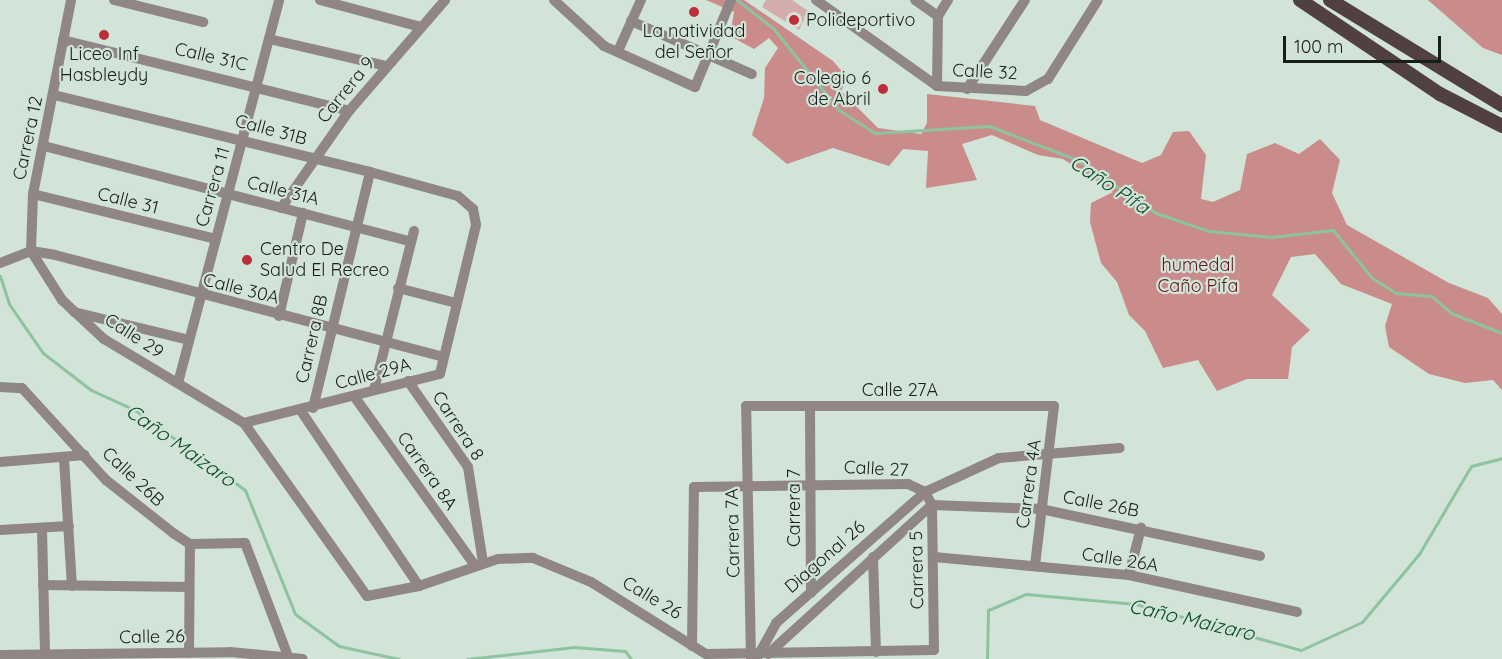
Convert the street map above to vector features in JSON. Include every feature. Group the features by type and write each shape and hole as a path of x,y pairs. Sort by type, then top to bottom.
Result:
{"main road":[{"path":"1300,0 1440,94 1502,126"},
{"path":"1330,0 1502,105"}],"street":[{"name":"Carrera 12","path":"31,251 33,194 71,0"},
{"path":"114,0 203,22"},
{"name":"Carrera 11","path":"178,383 279,0"},
{"path":"320,0 421,27"},
{"name":"Carrera 9","path":"281,208 350,111 445,0"},
{"path":"554,0 591,36 695,87 731,0"},
{"path":"618,51 641,0"},
{"name":"Calle 32","path":"816,0 937,86 967,89 1036,88 1048,79 1098,0"},
{"path":"915,0 938,16"},
{"path":"937,86 938,16 948,0"},
{"path":"967,89 1025,0"},
{"path":"631,21 752,74"},
{"path":"269,39 387,66"},
{"name":"Calle 31C","path":"63,40 257,85 350,111"},
{"name":"Calle 31B","path":"54,95 244,139 458,196 473,209 476,225 456,303"},
{"name":"Calle 31A","path":"44,146 356,227 412,236 398,288"},
{"name":"Carrera 8B","path":"313,408 369,172"},
{"name":"Calle 31","path":"33,194 216,239"},
{"path":"279,316 303,213"},
{"path":"0,263 31,251"},
{"name":"Calle 30A","path":"31,251 443,357"},
{"name":"Calle 29","path":"31,251 74,312 117,348 244,423"},
{"path":"374,390 398,288 456,303 443,357"},
{"path":"74,312 189,340"},
{"name":"Calle 29A","path":"244,423 313,408 440,374 443,357"},
{"name":"Carrera 8","path":"408,381 468,467 478,563"},
{"name":"Calle 26B","path":"0,387 22,388 140,510 190,544"},
{"name":"Carrera 8A","path":"354,396 478,563"},
{"name":"Calle 27A","path":"746,406 1054,406"},
{"name":"Carrera 7A","path":"746,406 757,656"},
{"name":"Carrera 4A","path":"1035,565 1051,450 1054,406"},
{"name":"Carrera 7","path":"810,407 810,591 812,609"},
{"path":"301,411 418,586"},
{"name":"Calle 26","path":"244,423 361,591 373,597 418,586 478,563 518,556 554,565 658,619 706,654 757,656 934,650"},
{"name":"Calle 27","path":"692,646 694,487 748,483 908,484 925,492 990,461 1051,450 1120,448"},
{"path":"0,462 64,459 85,455"},
{"path":"64,459 72,586"},
{"name":"Carrera 5","path":"925,492 932,505 934,650"},
{"name":"Diagonal 26","path":"757,656 765,635 810,591 925,492"},
{"name":"Calle 26B","path":"932,505 1041,509 1141,528 1260,556"},
{"name":"Diagonal 26","path":"757,656 932,505"},
{"path":"0,530 42,530 69,526"},
{"path":"1129,575 1141,528"},
{"path":"42,530 45,654"},
{"path":"189,653 190,544 245,543 250,570 269,597 288,657"},
{"path":"873,556 876,652"},
{"name":"Calle 26A","path":"934,557 1129,575 1297,612"},
{"path":"43,585 188,587"},
{"name":"Calle 26","path":"0,655 109,656 189,653 303,659"}],"shaded area":[{"name":"Polideportivo","path":"766,0 792,0 808,11 799,30 762,7"}],"green space":[{"name":"humedal Caño Pifa","path":"706,0 744,0 833,61 847,77 841,91 878,128 921,134 927,123 927,94 1035,106 1040,120 1142,163 1161,155 1173,132 1189,131 1206,155 1201,199 1213,202 1240,190 1247,154 1275,143 1299,154 1320,139 1340,160 1332,193 1347,225 1449,283 1488,298 1502,314 1502,390 1493,380 1465,383 1429,374 1389,347 1385,326 1392,304 1341,284 1315,254 1291,257 1272,295 1310,330 1292,347 1288,379 1247,379 1217,391 1198,360 1163,368 1145,331 1129,315 1117,282 1101,263 1090,222 1091,203 1113,192 1063,159 1038,155 992,135 962,144 977,180 926,188 928,151 903,149 889,166 833,148 787,164 752,135 764,98 765,68 778,48 769,38 754,49 730,36 734,12"},
{"path":"1428,0 1502,0 1502,55 1483,48"}],"waterway":[{"name":"Caño Pifa","path":"737,0 773,28 839,110 875,133 989,126 1075,159 1156,213 1209,231 1272,237 1333,230 1372,278 1396,293 1431,296 1451,313 1502,333"},
{"name":"Caño Maizaro","path":"0,276 9,304 43,353 91,390 135,410 245,490 295,614 339,646 399,659"},
{"name":"Caño Maizaro","path":"987,659 988,610 1026,594 1136,604 1301,650 1362,622 1419,554 1471,466 1502,458"},
{"name":"Caño Maizaro","path":"467,659 574,647 625,651 631,659"}],"place":[{"name":"La natividad del Señor","path":"694,12"},
{"name":"Polideportivo","path":"794,20"},
{"name":"Liceo Inf Hasbleydy","path":"104,35"},
{"name":"Colegio 6 de Abril","path":"883,89"},
{"name":"Centro De Salud El Recreo","path":"247,260"}]}
